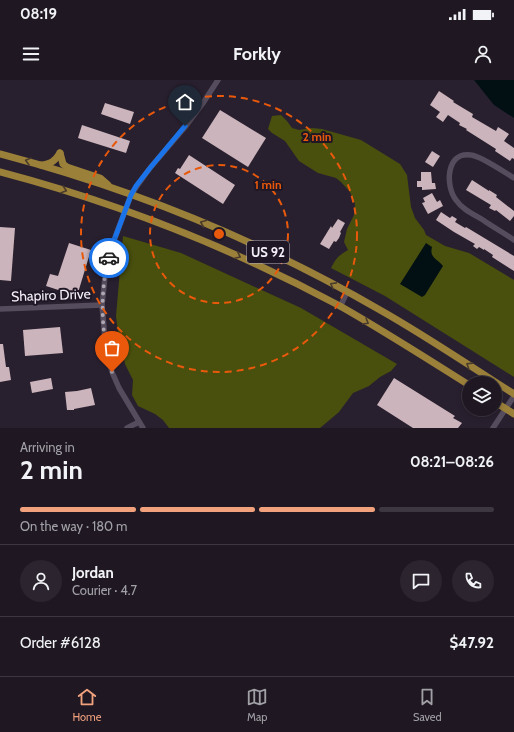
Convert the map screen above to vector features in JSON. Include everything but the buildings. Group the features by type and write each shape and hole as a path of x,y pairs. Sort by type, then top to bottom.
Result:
{"main road":[{"path":"41,165 47,165 56,160 60,153 63,164 66,167 100,178 113,188"},
{"name":"US 92","path":"0,154 41,165 113,188 170,209 243,240 313,273 404,324 514,395"},
{"name":"US 92","path":"0,172 68,191 126,210 230,252 340,306 462,381"},
{"path":"502,406 514,414"}],"street":[{"path":"143,428 119,388 112,372 105,340 102,305 105,277 113,243 131,195 136,186 189,122 218,80"},
{"path":"514,178 472,154 463,155 453,162 450,169 449,186 455,199 463,208 514,240"},
{"path":"340,306 347,292"},
{"name":"Shapiro Drive","path":"0,309 102,305"},
{"path":"494,428 514,395"},
{"path":"127,428 139,422"}],"green space":[{"path":"281,115 292,128 299,130 312,128 322,129 361,140 400,164 407,175 411,207 415,218 426,235 445,246 469,253 514,280 514,377 385,296 331,268 338,257 348,250 344,242 347,229 354,215 355,204 350,192 341,182 336,178 318,173 299,161 285,141 268,129 272,116"},
{"path":"123,236 181,253 301,308 397,364 391,371 380,377 369,386 353,393 339,412 320,428 169,428 163,420 155,414 138,406 132,395 133,380 125,364 116,316"}],"shaded area":[{"path":"474,80 514,80 514,118 494,105"},
{"path":"426,243 432,247 431,251 433,256 443,266 425,295 422,297 400,284"}],"way so far":[{"path":"109,258 102,305 105,340 112,372"}],"route":[{"path":"109,258 113,243 131,195 136,186 185,126"}]}
